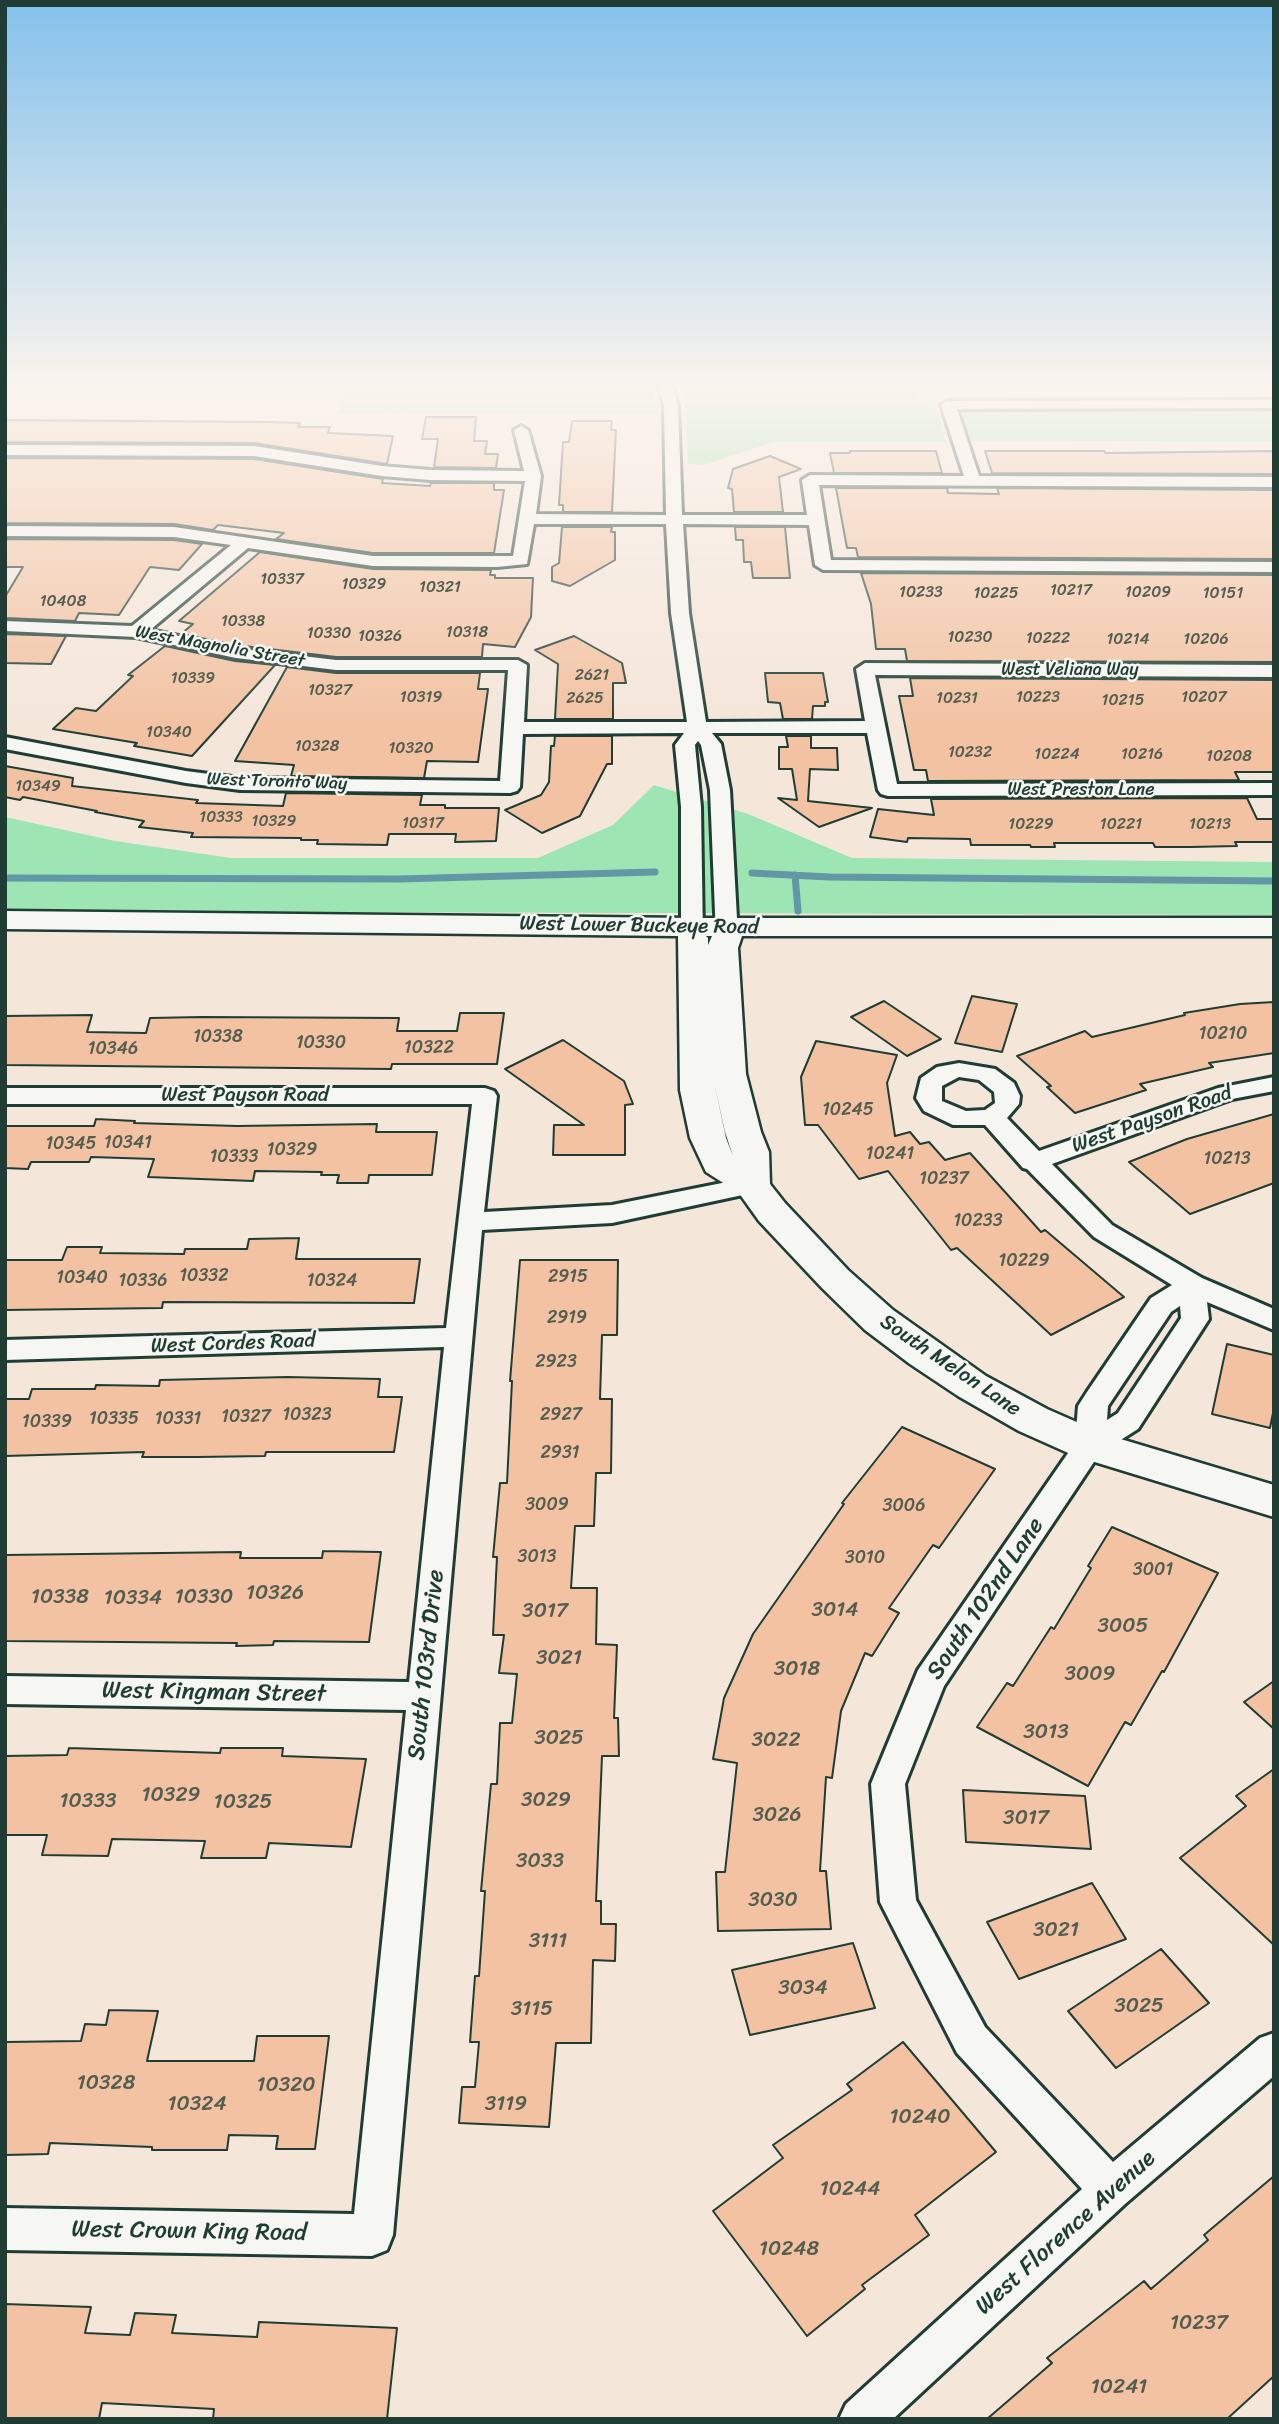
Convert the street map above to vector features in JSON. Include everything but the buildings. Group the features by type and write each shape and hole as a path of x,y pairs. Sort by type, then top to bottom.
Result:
{"main road":[{"name":"West Lower Buckeye Road","path":"5,920 1274,951"},
{"name":"West Lower Buckeye Road","path":"5,944 709,938 1274,927"},
{"path":"709,938 729,1074 743,1132 751,1152 752,1185"},
{"name":"South Melon Lane","path":"752,1185 804,1248 879,1320 972,1386 1032,1420 1090,1445 1274,1501"}],"street":[{"path":"5,531 174,532 373,561 497,562 521,560 529,501"},
{"path":"673,501 680,613 697,728 711,744 720,790 709,938"},
{"path":"812,501 822,565 1274,567"},
{"path":"527,519 814,520"},
{"path":"136,632 246,541"},
{"name":"West Magnolia Street","path":"5,626 136,632 288,661 336,665 518,665"},
{"path":"518,665 514,728 876,727"},
{"name":"West Veliana Way","path":"876,727 865,669 1274,671"},
{"name":"West Preston Lane","path":"876,727 888,790 1274,789"},
{"name":"West Toronto Way","path":"5,743 186,777 240,784 510,787 514,728"},
{"path":"697,728 685,745 709,938"},
{"name":"West Payson Road","path":"1032,1162 1227,1093 1274,1084"},
{"name":"West Payson Road","path":"5,1096 485,1096"},
{"name":"South 103rd Drive","path":"372,2235 470,1222 485,1096"},
{"path":"990,1117 1103,1231 1192,1285 1274,1320"},
{"path":"470,1222 612,1214 752,1185"},
{"name":"South 102nd Lane","path":"1090,1445 1093,1406 1097,1399 1161,1306 1192,1285 1195,1320 1128,1421 1090,1445 930,1679 888,1784 898,1902 971,2040 1111,2190"},
{"name":"West Cordes Road","path":"5,1350 460,1337"},
{"name":"West Kingman Street","path":"5,1690 424,1696"},
{"name":"West Florence Avenue","path":"861,2419 1111,2190 1274,2052"},
{"name":"West Crown King Road","path":"5,2229 372,2235"}],"green space":[{"path":"654,785 748,814 852,858 1274,862 1274,915 5,911 5,817 115,841 231,858 538,858 613,825"}],"waterway":[{"path":"5,878 399,879 655,872"},
{"path":"752,873 795,875"},
{"path":"795,875 1274,881"},
{"path":"795,875 798,911"}]}
